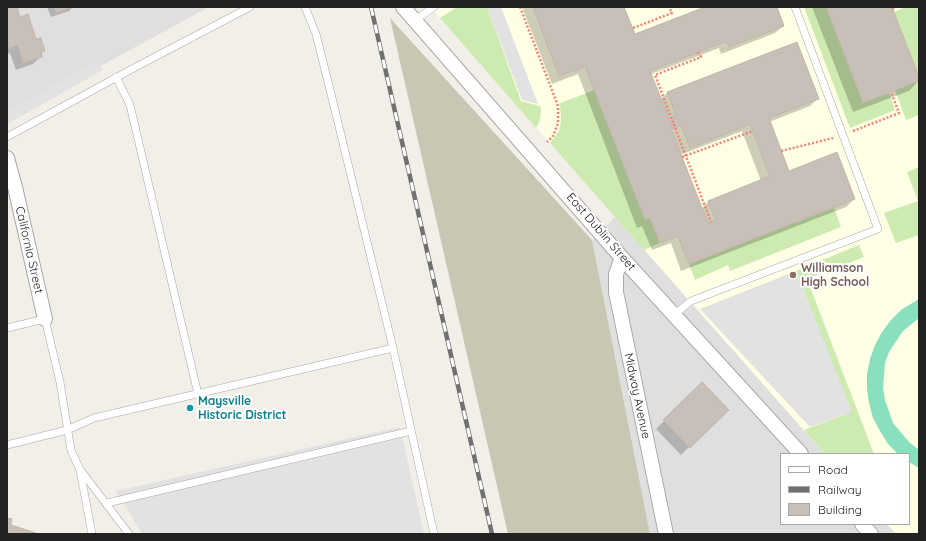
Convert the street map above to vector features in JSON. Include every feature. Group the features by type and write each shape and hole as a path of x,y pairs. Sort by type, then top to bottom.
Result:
{"street":[{"name":"East Dublin Street","path":"403,7 622,258 675,314 800,453"},
{"name":"California Street","path":"7,158 45,319"},
{"name":"Midway Avenue","path":"622,258 616,274 616,292 666,534"},
{"path":"863,525 871,534"}],"lane":[{"path":"7,137 250,7"},
{"path":"305,7 316,34 393,348 434,534"},
{"path":"415,20 434,7"},
{"path":"675,314 691,301 878,229 795,7"},
{"path":"116,78 130,105 198,394"},
{"path":"7,328 45,319 60,382 71,450 80,470 92,534"},
{"path":"7,445 68,430 94,418 393,348"},
{"path":"107,504 411,431"},
{"path":"80,470 129,534"}],"path":[{"path":"520,7 558,106 558,123 553,136 548,142"},
{"path":"633,28 672,13 669,7"},
{"path":"892,8 896,7"},
{"path":"698,52 701,58 655,75 684,156 711,222"},
{"path":"684,156 753,131"}],"shaded area":[{"path":"7,7 209,7 7,117"},
{"name":"Williamson High School","path":"430,7 919,7 919,534 896,534 888,525 910,525 910,453 824,453"},
{"path":"487,7 501,7 538,104 522,100"},
{"path":"390,18 592,240 650,534 508,534"},
{"path":"98,61 103,70 7,124 7,111"},
{"path":"615,217 824,453 780,453 780,525 888,525 896,534 650,534 592,240"},
{"path":"796,271 852,412 810,427 700,309"},
{"path":"400,427 424,534 142,534 116,491"}],"green space":[{"path":"457,7 487,7 521,101 540,106 540,120 536,128 440,18"},
{"path":"804,7 826,7 863,103 889,93 895,110 850,128"},
{"path":"906,7 919,7 919,77 894,12"},
{"path":"919,81 919,115 906,120 895,90"},
{"path":"595,90 645,220 650,218 660,243 644,250 550,143 559,131 561,121 560,103"},
{"path":"919,167 919,235 896,243 884,213 918,201 907,172"},
{"path":"834,208 841,227 730,271 728,265 695,280 689,264"},
{"path":"859,245 864,257 807,279 874,453 824,453 804,430 851,412 796,271"},
{"path":"919,299 919,318 903,331 889,352 885,363 883,388 885,400 893,423 909,442 919,450 919,468 910,463 910,453 897,453 888,444 873,418 867,389 867,374 875,345 882,332 901,310"}],"building":[{"path":"7,7 17,7 20,17 28,14 36,39 41,38 45,51 41,52 42,57 23,63 18,45 8,49"},
{"path":"54,7 73,7 56,13"},
{"path":"533,7 624,7 635,34 705,7 777,7 784,26 729,47 727,41 650,71 669,118 676,115 667,92 797,42 819,99 769,118 789,171 837,152 855,199 689,264 678,236 660,243 650,218 645,220 585,67 559,76","holes":["750,124 770,176 708,201 716,220 708,223 671,129 681,125 690,148"]},
{"path":"826,7 892,7 919,77 919,81 863,103"},
{"path":"702,382 729,410 690,448 663,420"},
{"path":"7,518 12,519 11,525 39,534 7,534"}],"railway":[{"path":"371,7 492,534"}],"place":[{"name":"Williamson High School","path":"793,275"},
{"name":"Maysville Historic District","path":"190,408"}]}
